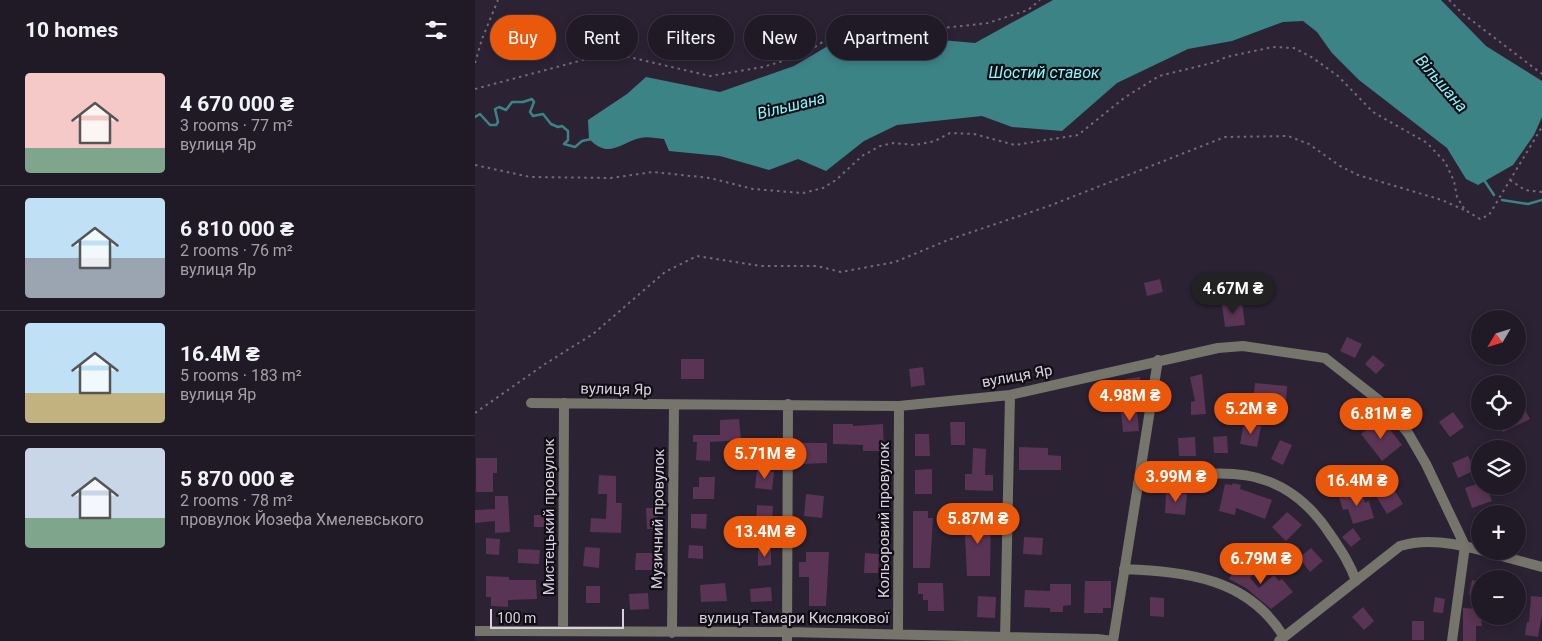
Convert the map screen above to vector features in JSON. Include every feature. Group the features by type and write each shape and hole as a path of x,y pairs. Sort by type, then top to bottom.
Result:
{"street":[{"name":"вулиця Яр","path":"531,403 899,406 1010,395 1157,360 1243,346 1325,358 1385,405 1408,432 1426,464 1465,546"},
{"path":"1113,641 1157,360"},
{"path":"1005,638 1010,395"},
{"name":"Мистецький провулок","path":"563,630 565,404"},
{"name":"Музичний провулок","path":"672,633 674,404"},
{"path":"787,637 788,404"},
{"name":"Кольоровий провулок","path":"898,634 899,406"},
{"path":"1138,483 1176,476 1217,474 1245,475 1280,486 1295,494 1323,524 1351,567 1356,581"},
{"path":"1124,569 1164,571 1193,576 1234,588 1274,620 1282,639 1400,546 1409,543 1436,543 1471,548"},
{"path":"1452,641 1465,546"},
{"path":"1516,560 1542,567"},
{"name":"вулиця Тамари Кислякової","path":"475,631 563,630 787,637 898,634 1005,638 1097,638 1113,641"}],"path":[{"path":"475,63 482,39 498,0"},
{"path":"475,89 583,60 625,56 710,76 763,67 803,55 833,35 862,31 917,31 988,23 1028,10 1040,0"},
{"path":"1449,0 1462,14 1542,74"},
{"path":"475,165 530,177 611,178 653,172 710,178 753,189 803,193 823,188 836,180 862,156 880,146 894,144 915,145 935,140 950,133 974,134 1015,144 1078,135 1124,98 1159,76 1273,47 1294,48 1313,58 1338,76 1373,112 1427,143 1445,162 1454,181 1457,197 1465,210"},
{"path":"475,413 545,364 593,334 665,272 697,256 761,266 817,266 841,272 895,262 948,240 1049,206 1225,137 1288,136 1309,144 1340,166 1358,175 1442,200 1480,219 1489,215 1542,127"},
{"path":"1509,180 1525,190 1542,192"}],"water":[{"name":"Шостий ставок","path":"1053,0 1441,0 1486,46 1542,81 1542,117 1534,135 1513,165 1478,185 1466,179 1447,148 1359,80 1332,53 1317,32 1303,21 1283,22 1232,41 1188,49 1117,83 1062,131 1012,127 982,116 897,125 864,141 826,171 798,159 769,170 720,156 669,151 664,139 640,138 608,149 596,145 589,139 588,120 627,94 646,77 720,92 794,66 804,60 816,60 816,53 826,47 826,60 947,60 947,41 975,43"}],"building":[{"path":"1160,279 1163,292 1147,296 1144,283"},
{"path":"1242,303 1245,325 1225,327 1222,305"},
{"path":"1347,337 1362,344 1355,358 1340,351"},
{"path":"1373,355 1385,365 1376,374 1365,364"},
{"path":"681,359 704,359 704,379 681,379"},
{"path":"923,367 925,385 911,387 909,369"},
{"path":"1202,374 1206,414 1191,415 1191,402 1195,401 1190,377"},
{"path":"1140,377 1142,394 1127,396 1125,379"},
{"path":"1255,383 1287,386 1286,404 1253,401"},
{"path":"1137,411 1139,431 1123,432 1121,412"},
{"path":"1453,412 1464,427 1450,437 1439,422"},
{"path":"1526,412 1530,419 1526,421"},
{"path":"1381,418 1402,445 1382,461 1361,434"},
{"path":"739,419 741,440 710,442 710,461 696,460 697,442 693,442 693,435 720,435 720,420"},
{"path":"950,422 965,422 965,445 951,445"},
{"path":"1244,423 1261,426 1257,447 1240,444"},
{"path":"833,424 853,424 853,426 883,424 884,451 863,451 863,445 833,444"},
{"path":"915,434 929,434 930,456 915,456"},
{"path":"1227,436 1228,453 1214,453 1213,437"},
{"path":"1195,437 1196,456 1179,456 1178,438"},
{"path":"1280,440 1292,445 1283,465 1271,459"},
{"path":"802,443 827,443 827,463 803,464"},
{"path":"1019,447 1048,448 1048,455 1061,456 1061,470 1019,470"},
{"path":"973,448 986,449 985,475 993,475 993,491 965,490 965,474 972,474"},
{"path":"1468,456 1471,462 1471,472 1458,478 1452,463"},
{"path":"476,458 497,458 497,473 493,473 493,492 476,492"},
{"path":"932,469 932,494 915,494 915,470"},
{"path":"757,470 774,472 772,490 755,488"},
{"path":"1330,472 1338,480 1326,492 1317,483"},
{"path":"599,475 616,476 616,503 622,503 621,533 590,532 591,518 606,519 607,494 598,494"},
{"path":"699,477 715,477 714,499 693,499 693,487 699,487"},
{"path":"1233,483 1241,485 1240,489 1272,500 1265,519 1236,508 1235,515 1219,511 1225,484 1232,485"},
{"path":"1392,486 1403,504 1387,514 1376,496"},
{"path":"1471,486 1471,495 1490,495 1492,501 1481,505 1471,505 1465,488"},
{"path":"1361,490 1365,503 1369,501 1374,518 1353,524 1348,509 1343,510 1339,497"},
{"path":"1166,492 1187,494 1185,515 1165,513"},
{"path":"806,494 824,496 822,518 804,516"},
{"path":"495,496 508,496 510,532 495,533 495,521 475,523 475,510 495,509"},
{"path":"757,505 773,506 772,524 756,524"},
{"path":"646,508 657,508 658,529 647,529"},
{"path":"913,511 928,511 928,518 933,518 930,568 913,568"},
{"path":"1287,512 1302,525 1286,541 1272,527"},
{"path":"691,514 707,514 706,529 691,528"},
{"path":"534,515 550,515 550,527 534,527"},
{"path":"991,516 990,576 967,576 964,517"},
{"path":"1353,528 1361,539 1351,547 1342,537"},
{"path":"1024,537 1043,538 1042,555 1023,554"},
{"path":"486,538 500,539 499,555 486,554"},
{"path":"689,545 703,546 703,559 688,558"},
{"path":"585,547 600,548 599,568 583,566"},
{"path":"1311,548 1323,561 1310,572 1299,558"},
{"path":"518,549 540,550 539,564 518,563"},
{"path":"771,549 771,565 758,566 758,550"},
{"path":"806,552 829,552 826,606 809,606 809,577 799,577 799,562 806,562"},
{"path":"636,553 658,553 657,570 635,570"},
{"path":"865,553 879,554 878,573 864,573"},
{"path":"1242,556 1250,560 1247,565 1255,570 1250,578 1259,588 1274,575 1279,581 1282,579 1293,592 1271,609 1246,588 1229,579"},
{"path":"486,576 509,577 509,580 536,580 537,599 508,600 508,607 491,606 491,597 486,597"},
{"path":"1085,581 1111,581 1111,608 1103,608 1103,613 1084,613"},
{"path":"725,583 727,601 701,602 700,585"},
{"path":"918,583 943,583 944,611 928,611 928,600 923,600 923,594 918,594"},
{"path":"1050,584 1071,584 1071,605 1063,606 1063,612 1050,612 1050,608 1024,607 1025,590 1050,591"},
{"path":"586,586 600,586 600,603 586,603"},
{"path":"771,587 772,601 751,602 750,589"},
{"path":"648,593 649,609 630,610 629,594"},
{"path":"978,596 996,597 995,618 977,617"},
{"path":"1531,596 1542,597 1542,615 1538,637 1525,635 1527,622 1529,622"},
{"path":"1150,597 1164,598 1164,617 1150,616"},
{"path":"1435,597 1445,599 1443,613 1433,612"},
{"path":"1363,607 1374,621 1364,630 1352,617"},
{"path":"1463,608 1471,608 1471,625 1482,626 1476,626 1476,641 1463,641"},
{"path":"1412,621 1424,621 1424,640 1412,640"}],"waterway":[{"name":"Вільшана","path":"475,117 480,114 490,125 496,125 498,122 495,109 499,107 506,110 512,102 523,102 532,99 534,102 530,112 533,116 543,114 551,124 558,127 562,126 568,131 568,140 564,144 575,147 582,141 591,139"},
{"name":"Вільшана","path":"1484,180 1494,195"},
{"name":"Вільшана","path":"1502,200 1528,204 1542,200"}]}
